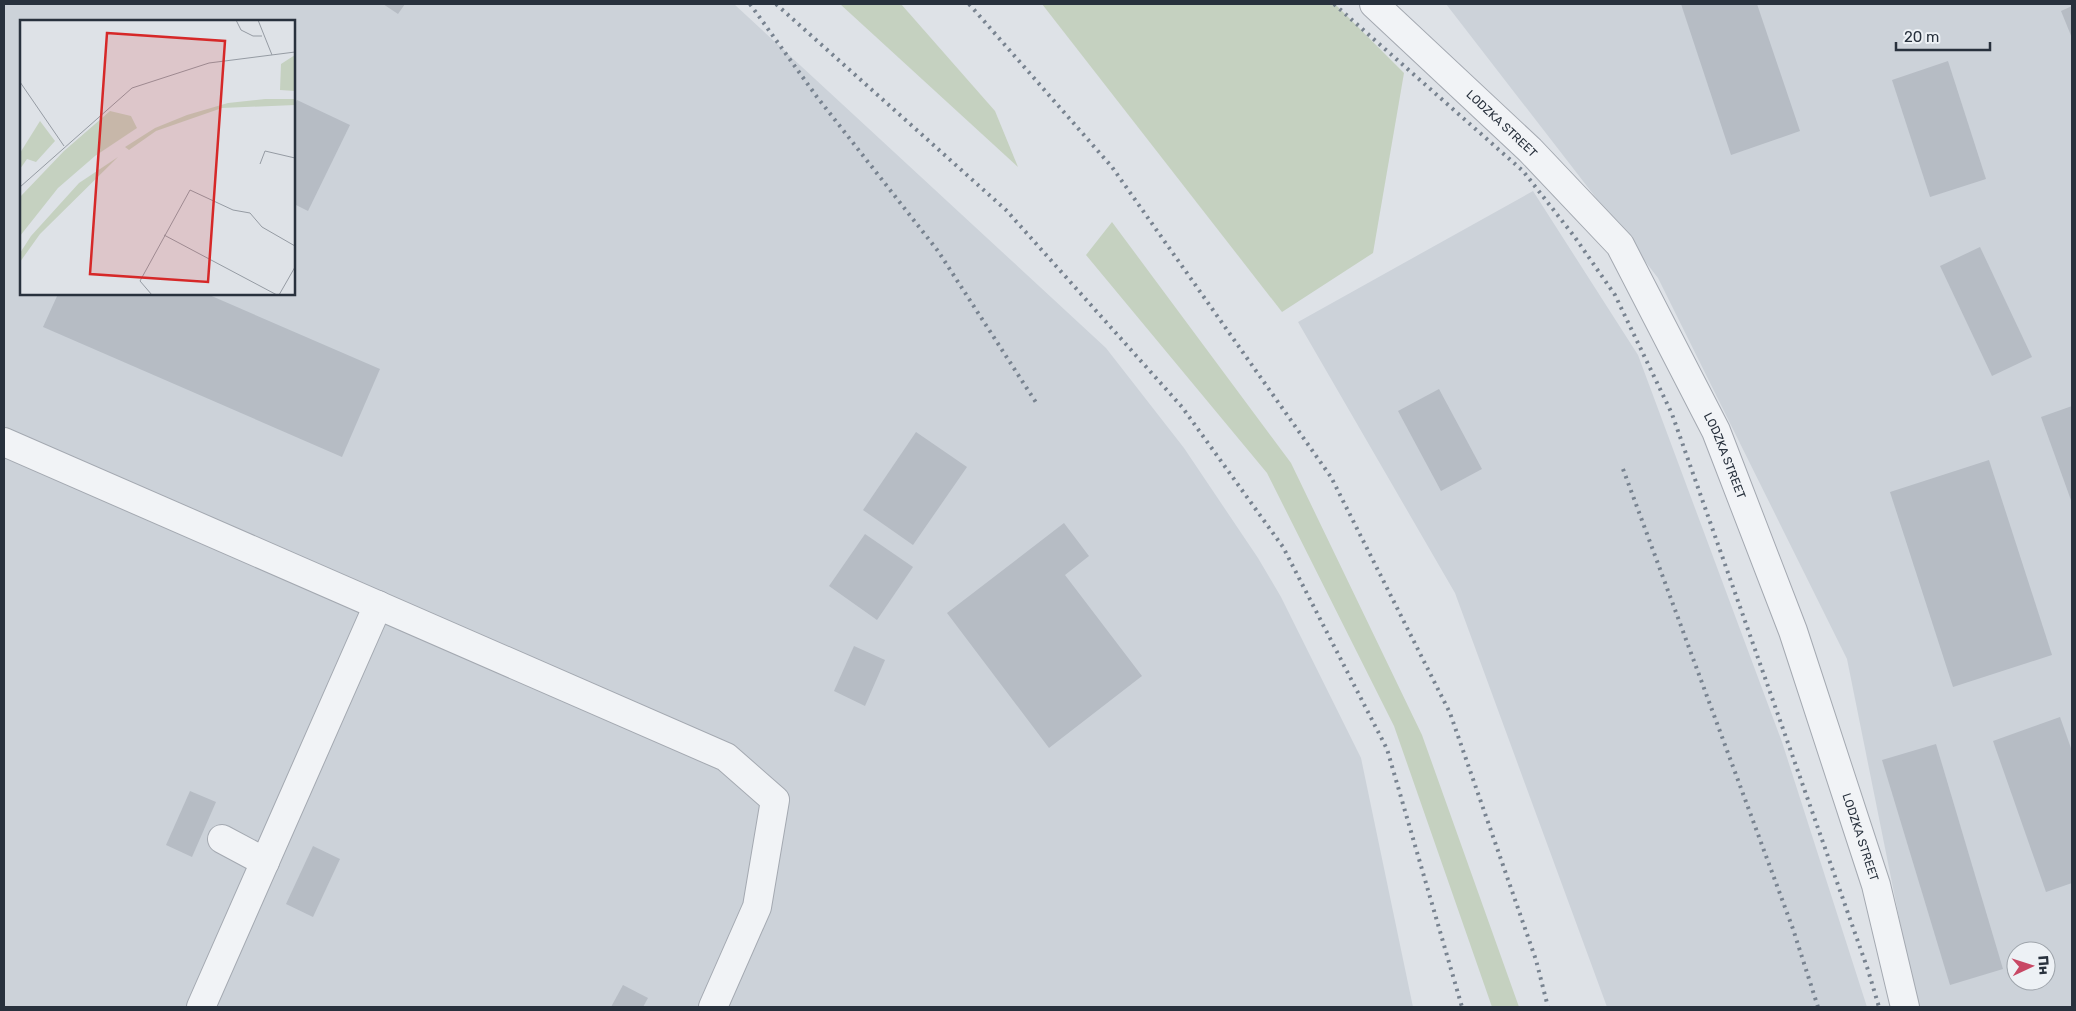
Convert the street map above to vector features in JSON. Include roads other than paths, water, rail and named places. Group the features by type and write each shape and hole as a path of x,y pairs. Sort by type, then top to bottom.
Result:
{"street":[{"name":"LODZKA STREET","path":"1374,4 1530,150 1620,245 1716,431 1793,631 1876,885 1905,1007"},
{"path":"4,442 726,757 775,800 757,907 713,1007"},
{"path":"201,1007 378,605"},
{"path":"222,839 265,862"}],"railway":[{"path":"750,4 817,97 938,251 1037,404"},
{"path":"776,4 1006,210 1182,407 1283,547 1387,749 1462,1007"},
{"path":"969,4 1112,167 1331,477 1450,713 1536,960 1548,1007"},
{"path":"1334,4 1523,171 1574,236 1615,295 1672,414 1868,970 1879,1007"},
{"path":"1623,469 1793,929 1818,1007"}]}
